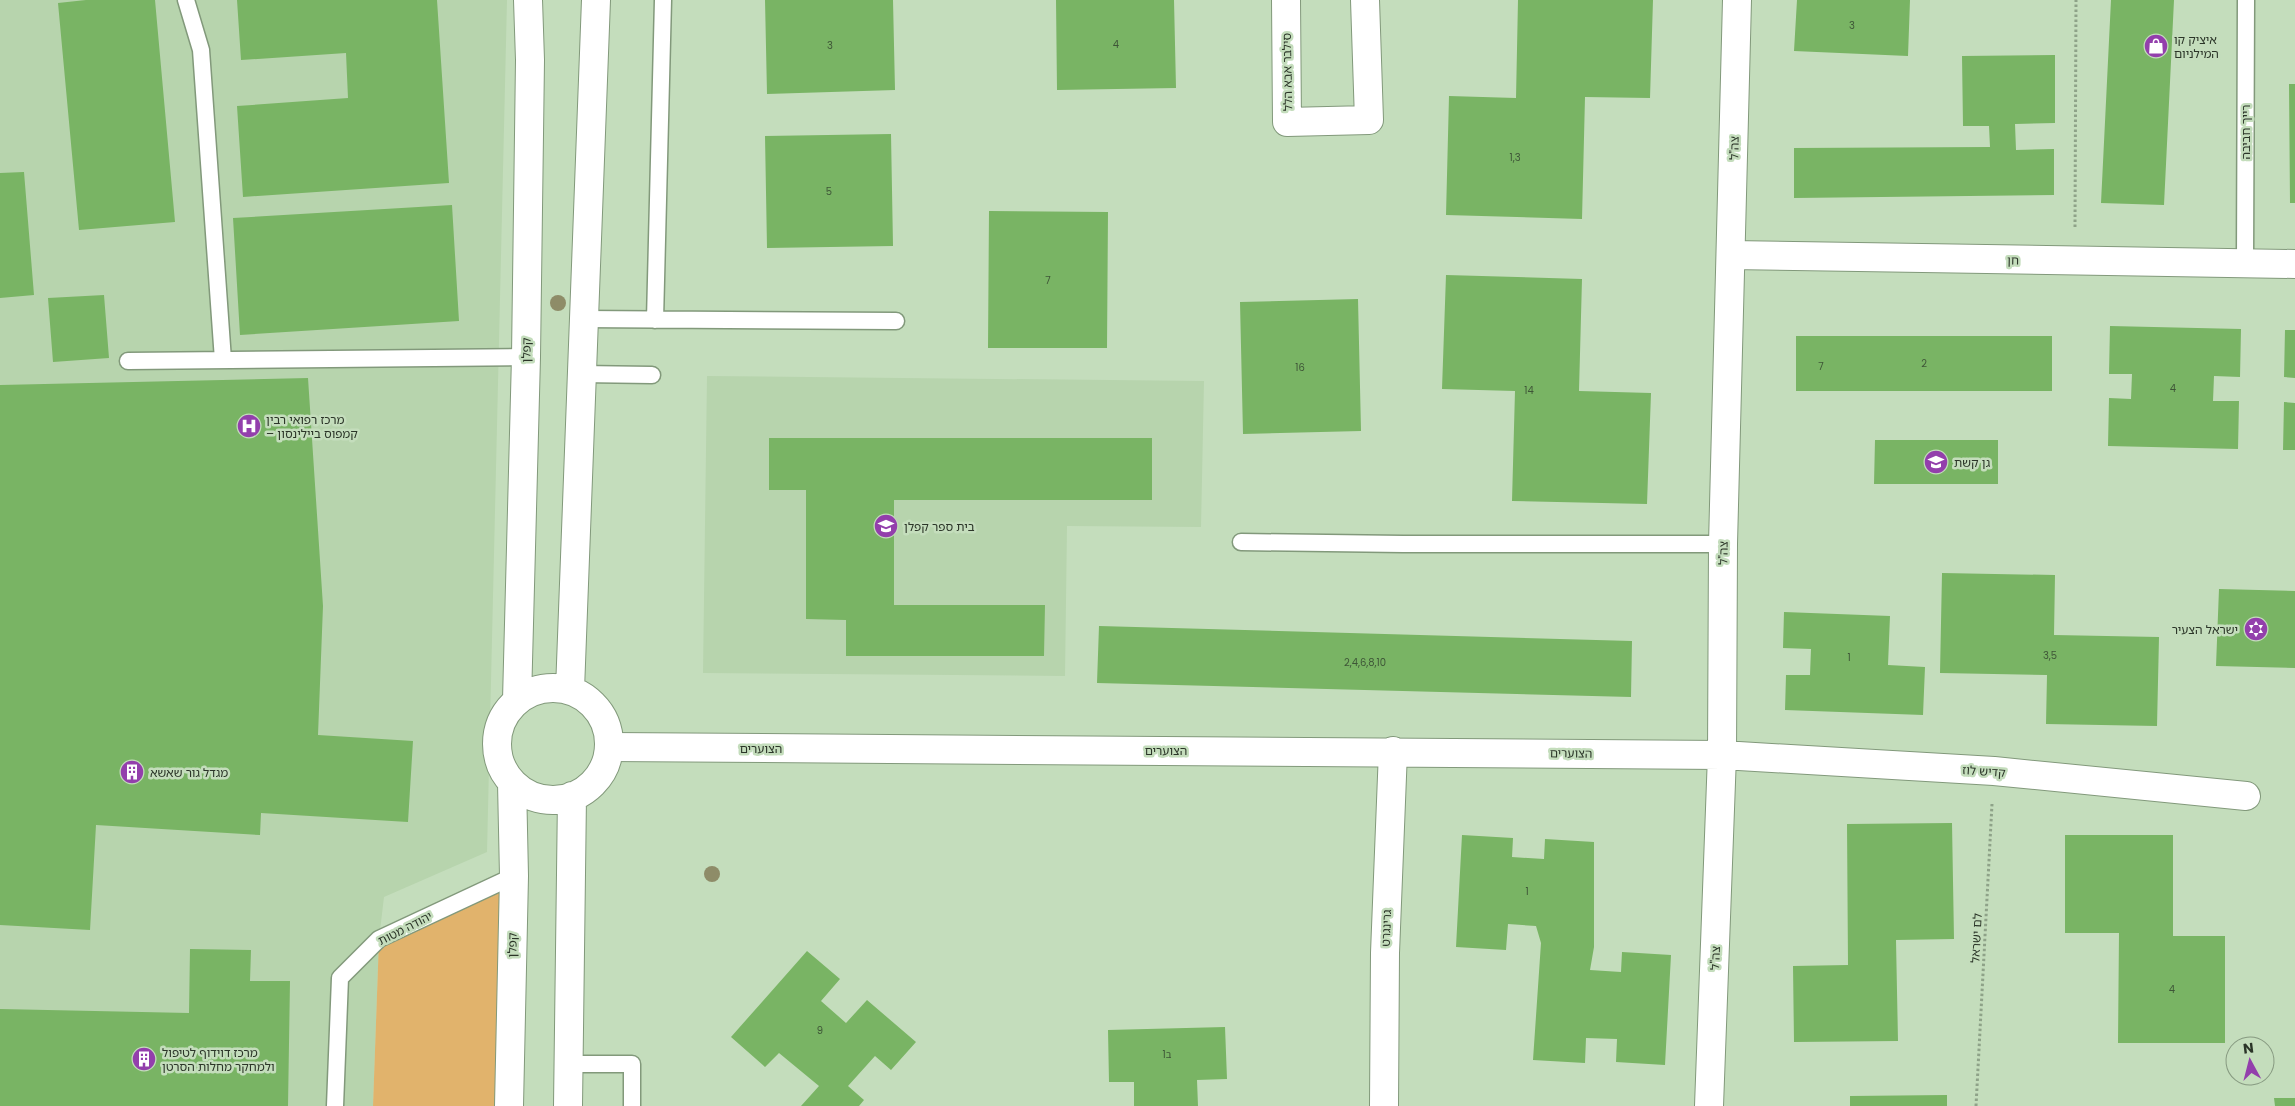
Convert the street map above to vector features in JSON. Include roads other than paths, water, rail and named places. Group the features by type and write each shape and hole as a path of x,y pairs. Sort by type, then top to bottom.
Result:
{"street":[{"name":"קפלן","path":"517,700 526,357 530,60 528,0"},
{"path":"570,690 596,0"},
{"name":"סילבר אבא הלל","path":"1286,0 1287,122 1368,120 1365,0"},
{"name":"צה\"ל","path":"1709,1106 1722,755 1724,544 1737,0"},
{"name":"חן","path":"1731,255 2295,264"},
{"path":"552,687 570,690 587,698 600,712 608,728 609,747 606,765 596,781 581,793 563,799 545,799 527,794 512,783 501,768 497,749 498,731 505,714 517,700 533,691 552,687"},
{"name":"הצוערים","path":"609,747 1393,751 1722,755"},
{"name":"גרינגרט","path":"1384,1106 1385,953 1393,751"},
{"name":"קדיש לוז","path":"1722,755 1994,771 2246,796"},
{"name":"קפלן","path":"509,1106 514,876 512,783"},
{"path":"568,1106 572,796"}],"lane":[{"path":"186,0 202,50 223,360"},
{"path":"656,320 663,0"},
{"name":"רייך חביבה","path":"2245,263 2246,0"},
{"path":"583,319 896,321"},
{"path":"128,361 526,357"},
{"path":"581,374 652,375"},
{"path":"1241,542 1724,544"},
{"name":"יהודה מטות","path":"335,1106 340,978 379,939 514,876"},
{"path":"569,1064 632,1064 632,1106"}],"place":[{"name":"איציק קו המילניום","path":"2156,46"},
{"name":"מרכז רפואי רבין – קמפוס ביילינסון","path":"249,426"},
{"name":"גן קשת","path":"1936,462"},
{"name":"בית ספר קפלן","path":"886,526"},
{"name":"ישראל הצעיר","path":"2256,629"},
{"name":"מגדל גור שאשא","path":"132,772"},
{"name":"מרכז דוידוף לטיפול ולמחקר מחלות הסרטן","path":"144,1059"}]}
